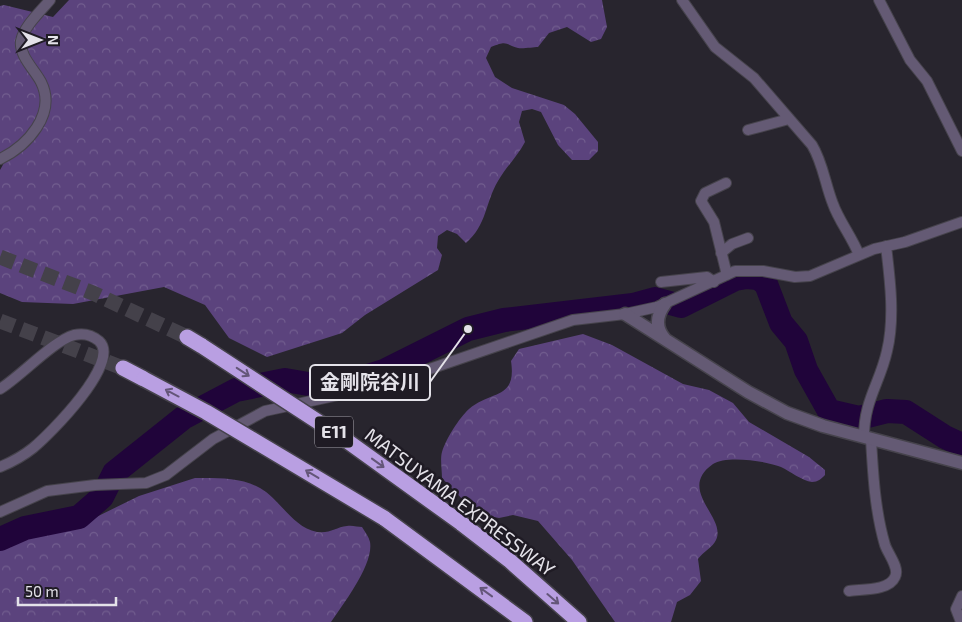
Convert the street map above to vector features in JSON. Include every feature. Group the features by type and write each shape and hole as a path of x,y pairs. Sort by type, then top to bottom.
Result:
{"highway":[{"name":"MATSUYAMA EXPRESSWAY","path":"187,338 343,438 461,523 509,560 579,622"},
{"name":"E11","path":"124,368 206,412 384,518 525,622"}],"street":[{"path":"0,159 13,153 31,139 46,105 45,92 24,54 21,41 27,29 50,0"},
{"path":"682,0 715,47 754,78 817,154 833,204 850,234 859,255"},
{"path":"879,0 910,60 927,81 962,151"},
{"path":"748,130 789,119"},
{"path":"726,183 705,193 701,201 714,222 727,275"},
{"path":"0,512 47,491 95,485 115,486 146,483 166,475 213,439 265,411 380,386 573,320 624,314 665,304 735,271 750,270 795,277 810,276 859,255 962,222"},
{"path":"721,252 732,244 748,238"},
{"path":"849,591 887,586 895,578 897,571 885,547 879,519 867,438 866,409 890,340 889,273 886,246"},
{"path":"661,282 707,277 714,282"},
{"path":"665,304 659,312 658,324 660,333 667,341"},
{"path":"624,314 774,406 823,426 962,464"},
{"path":"0,389 68,338 83,334 94,337 101,343 105,354 100,369 67,415 32,449 0,467"},
{"path":"961,622 956,609 962,596"}],"green space":[{"path":"69,0 602,0 607,27 601,39 591,42 567,27 549,33 538,47 520,48 506,43 496,45 491,47 486,58 495,77 512,88 564,105 575,114 598,142 598,151 589,160 572,160 558,145 541,112 532,109 522,111 519,122 525,142 498,181 478,229 466,243 457,234 447,230 438,236 437,248 442,255 438,270 365,315 342,333 267,357 229,338 205,305 164,287 73,304 22,302 0,293 0,170 4,163 0,156 0,6 4,5 53,17"},
{"path":"583,334 612,345 683,384 709,390 733,403 749,422 809,457 825,470 825,475 822,478 812,482 804,480 775,465 757,461 737,459 719,461 713,464 703,474 699,484 705,503 718,531 716,540 698,559 701,581 690,595 677,602 671,622 615,622 572,560 538,521 513,515 499,518 484,515 466,503 442,478 442,452 453,429 469,409 506,388 512,373 511,361 519,349"},
{"path":"195,478 228,479 253,484 274,499 300,525 317,532 326,532 349,526 362,527 370,542 367,561 350,595 331,622 0,622 0,548 27,534 84,523 139,496"}],"waterway":[{"path":"0,539 25,528 79,517 102,497 114,473 183,418 236,390 285,380 320,386 355,380 384,371 468,329 504,320 633,305 655,299 681,306 735,279 747,277 758,278 766,284 781,323 796,341 806,370 829,411 859,418 887,411 906,412 945,437 962,445"}],"tunnel":[{"path":"0,257 93,293 187,337"},
{"path":"0,321 123,368"}],"place":[{"name":"金剛院谷川","path":"468,329"}]}
